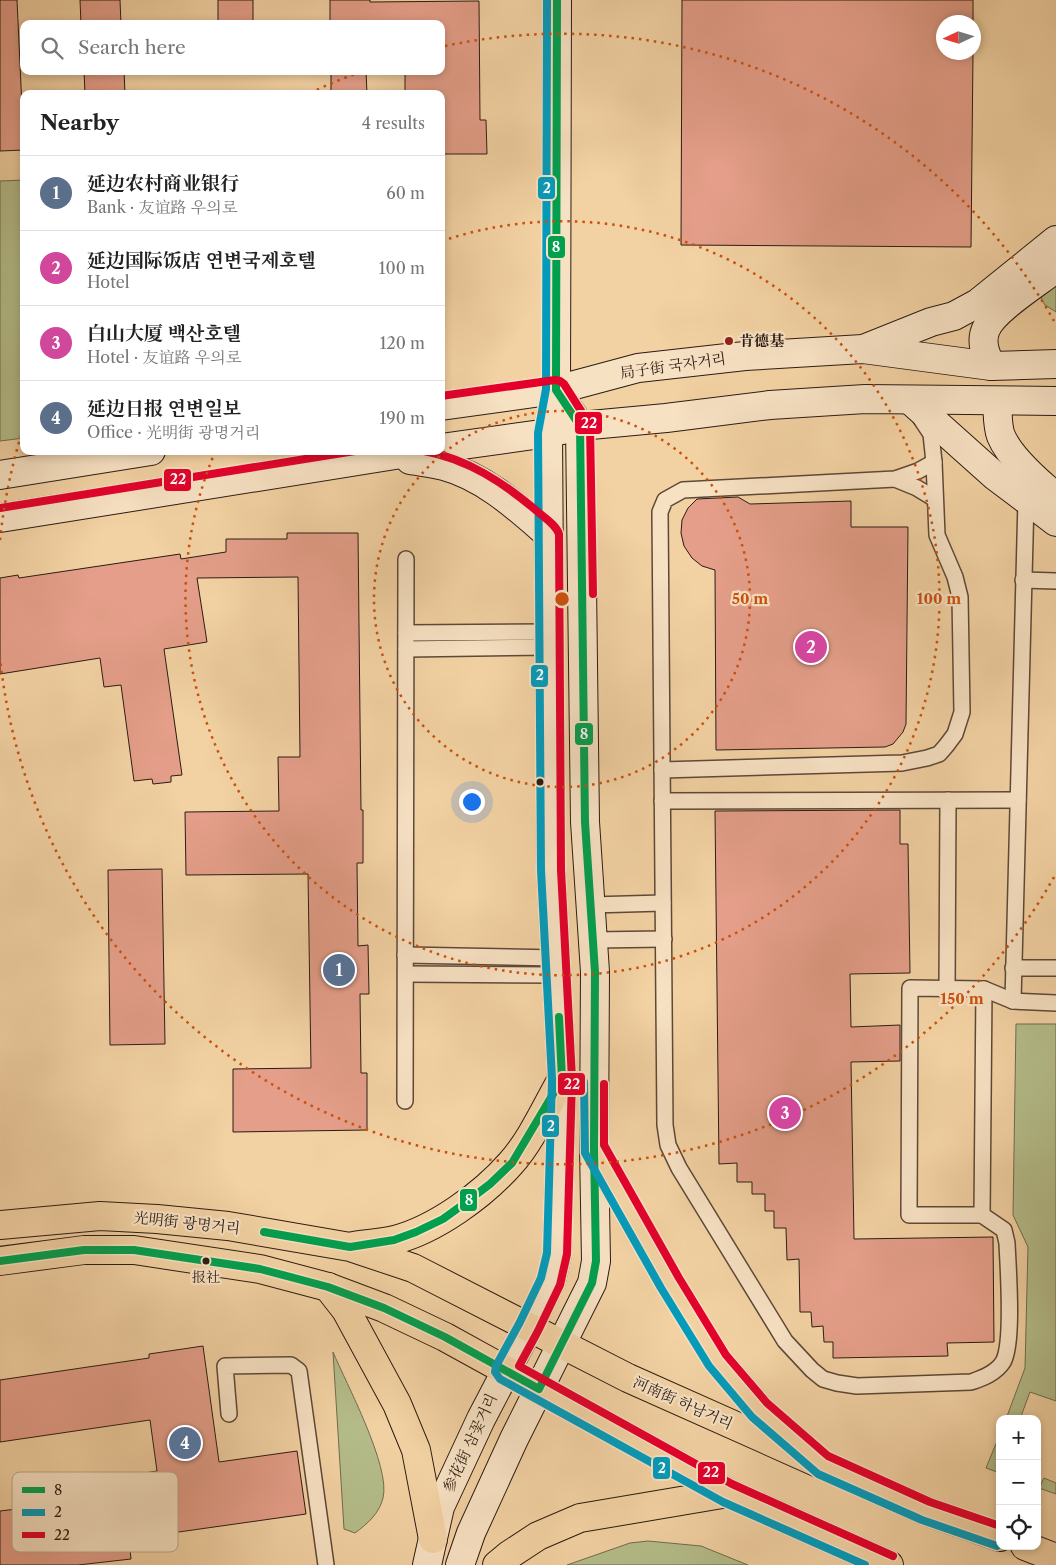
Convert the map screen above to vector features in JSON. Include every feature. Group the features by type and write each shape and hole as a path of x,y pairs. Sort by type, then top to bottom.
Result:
{"main road":[{"name":"参花街 삼꽃거리","path":"430,1552 440,1507 505,1370 529,1327 551,1281 557,1254 562,1079 552,870 548,433 556,390 556,0"},
{"path":"863,349 932,322 954,316 978,304 1056,240"},
{"path":"991,366 985,352 985,330 993,318 1056,268"},
{"name":"局子街 국자거리","path":"445,405 556,390 638,368 745,356 863,349 991,366 1056,364"},
{"path":"460,1565 471,1533 514,1439 592,1283 596,1261 594,1148 595,972 585,822 580,426 556,390"},
{"path":"445,447 548,433 580,426 770,405 865,399 1056,401"},
{"path":"910,400 989,470 1056,522"},
{"path":"997,401 1001,435 1008,449 1056,497"},
{"path":"0,475 126,455"},
{"path":"0,518 395,455"},
{"path":"389,456 444,466 465,474 510,501 549,536"},
{"path":"350,1247 394,1240 416,1232 443,1219 490,1184 512,1162 562,1079"},
{"path":"594,1148 670,1283 718,1361 760,1410 823,1465"},
{"name":"光明街 광명거리","path":"0,1225 100,1216 158,1219 228,1226 350,1247 414,1268 562,1344"},
{"path":"0,1261 84,1250 134,1250 260,1269 328,1287 392,1312 445,1336 728,1493 889,1565"},
{"path":"328,1287 346,1310 397,1404 416,1450 430,1552"},
{"name":"河南街 하남거리","path":"562,1344 628,1378 823,1465 926,1510 996,1536"},
{"path":"497,1565 509,1554 538,1536 580,1518 728,1493"},
{"path":"1036,1550 1055,1557"}],"lane":[{"path":"662,770 902,763 938,754 955,734 962,712 960,596 955,576 937,535 934,462 930,434 910,400"},
{"path":"934,462 896,480 683,490 665,500 660,512 665,1125 668,1145 679,1168 784,1341 823,1379 837,1384 857,1386 971,1382 985,1378 997,1370 1004,1360 1009,1340 1007,1243 1004,1230 982,1215 909,1215 910,988 984,989 1012,1001 1056,1003"},
{"path":"896,480 917,488 936,499"},
{"path":"1012,1001 1026,500"},
{"path":"405,1101 406,559"},
{"path":"1023,580 1056,581"},
{"path":"406,633 550,639"},
{"path":"406,648 550,639"},
{"path":"947,989 948,800"},
{"path":"662,801 1018,800"},
{"path":"591,905 663,903"},
{"path":"593,940 664,939"},
{"path":"406,955 557,966"},
{"path":"406,974 557,966"},
{"path":"1013,968 1056,968"},
{"path":"982,1215 984,989"},
{"path":"229,1414 225,1366 291,1365 299,1371 326,1565"}],"green space":[{"path":"20,180 20,438 0,441 0,181"},
{"path":"1056,281 1056,312 1045,305 1041,299 1043,294"},
{"path":"1016,1024 1056,1024 1056,1401 1030,1392 1021,1415 1007,1415 1025,1368 1028,1247 1013,1215"},
{"path":"333,1352 366,1425 374,1446 384,1484 383,1498 379,1509 355,1533 344,1529"},
{"path":"996,1444 996,1472 986,1468"},
{"path":"1044,1478 1056,1483 1056,1494 1041,1489"},
{"path":"648,1541 701,1546 748,1565 567,1565 630,1543"}],"building":[{"path":"0,0 17,0 21,90 20,150 0,151"},
{"path":"80,0 120,0 121,20 81,20"},
{"path":"218,0 253,0 253,20 218,20"},
{"path":"330,0 370,0 370,2 479,1 480,120 486,120 487,154 445,154 445,90 405,90 405,75 445,75 445,20 330,20"},
{"path":"682,0 973,0 973,15 936,15 936,60 973,60 971,247 681,245"},
{"path":"84,75 124,75 125,90 85,90"},
{"path":"331,75 366,75 367,90 331,90"},
{"path":"738,497 750,504 851,501 851,527 908,527 906,724 903,732 893,744 885,747 716,750 715,570 702,566 692,558 684,546 681,533 682,520 688,508 697,499"},
{"path":"287,533 358,533 363,863 357,863 358,946 368,945 369,994 360,994 361,1073 367,1073 367,1130 233,1132 233,1069 311,1068 308,874 186,875 185,812 279,811 278,757 300,757 298,577 197,578 207,642 164,649 182,775 171,776 171,782 153,784 152,779 134,781 121,685 104,687 100,658 0,674 0,578 18,575 19,578 180,554 181,559 226,552 226,539 287,539"},
{"path":"900,810 900,844 908,844 910,973 850,974 851,1027 900,1025 900,1061 851,1062 854,1239 993,1237 994,1342 947,1343 948,1356 833,1358 833,1342 824,1342 823,1326 812,1327 811,1312 800,1312 799,1259 787,1260 786,1228 774,1228 774,1211 765,1211 765,1194 752,1194 752,1182 737,1182 737,1163 719,1164 715,811"},
{"path":"162,869 165,1044 110,1045 108,870"},
{"path":"203,1346 219,1462 297,1451 306,1514 178,1532 178,1472 150,1472 157,1471 150,1420 0,1442 0,1380 149,1358 149,1354"},
{"path":"12,1510 12,1552 130,1552 131,1559 78,1565 0,1565 0,1511"}],"transit line":[{"name":"2","path":"547,0 546,389 538,433 541,870 552,1079 547,1253 541,1278 496,1366 495,1372 500,1379 723,1502 865,1565"},
{"name":"8","path":"0,1261 84,1250 134,1250 260,1269 328,1287 384,1308 445,1337 539,1389 592,1283 596,1261 594,1148 595,972 585,822 580,426 556,390 557,0"},
{"name":"22","path":"445,395 555,380 564,384 590,425 593,594"},
{"name":"22","path":"0,508 330,455"},
{"name":"22","path":"440,455 470,466 499,482 547,519 559,534 561,870 572,1079 567,1254 560,1285 519,1366 732,1484 893,1556"},
{"name":"8","path":"264,1232 350,1247 394,1240 416,1232 443,1219 461,1206 490,1184 512,1163 562,1079 559,1017"},
{"name":"2","path":"584,1082 585,1153 661,1288 709,1366 752,1417 818,1474 922,1520 996,1546"},
{"name":"22","path":"604,1084 604,1145 679,1278 726,1355 767,1403 828,1456 930,1502 996,1525"}],"place":[{"name":"肯德基","path":"729,341"},
{"name":"延边国际饭店 연변국제호텔","path":"811,647"},
{"name":"延边农村商业银行","path":"339,970"},
{"name":"白山大厦 백산호텔","path":"785,1113"},
{"name":"报社","path":"206,1261"},
{"name":"延边日报 연변일보","path":"185,1443"}]}
